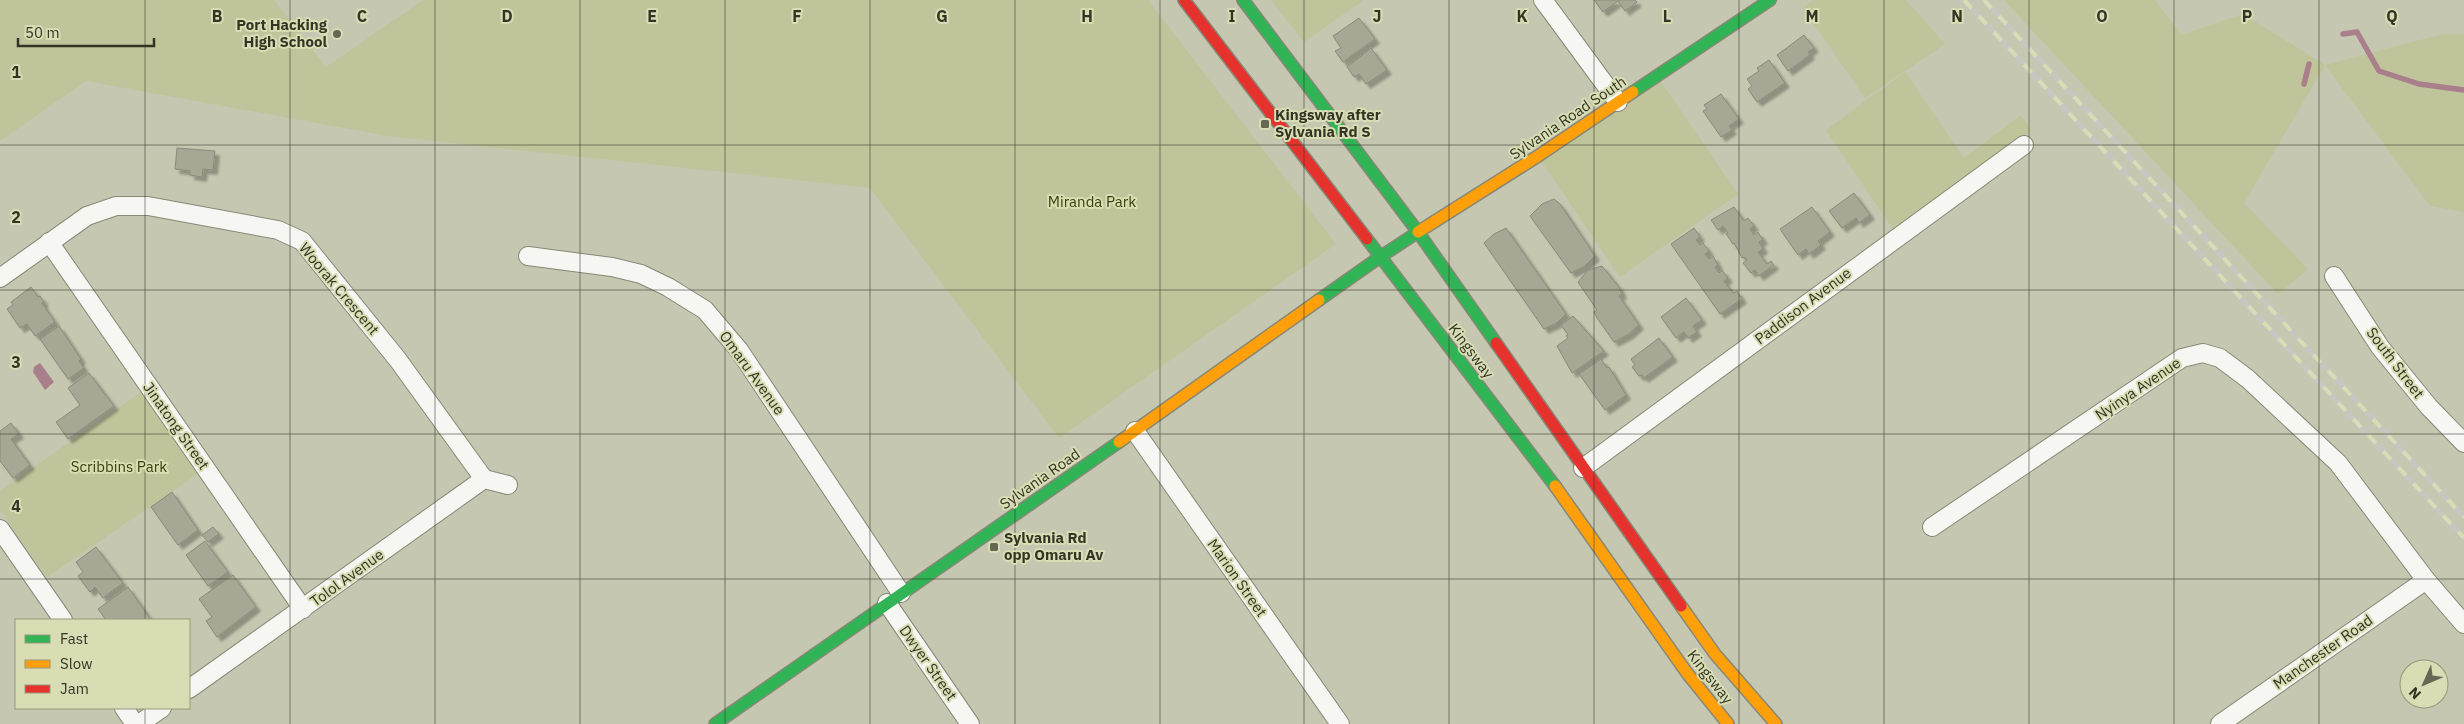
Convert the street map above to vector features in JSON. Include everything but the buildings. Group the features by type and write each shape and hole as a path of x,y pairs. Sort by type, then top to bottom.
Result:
{"main road":[{"name":"Kingsway","path":"1184,0 1549,477 1686,673 1728,724"},
{"name":"Kingsway","path":"1243,0 1418,232 1715,654 1776,724"},
{"name":"Sylvania Road South","path":"1380,257 1618,102 1770,0"},
{"name":"Sylvania Road","path":"715,724 1135,431 1380,257"}],"street":[{"path":"1543,0 1618,102"},
{"name":"Paddison Avenue","path":"1583,468 2024,145"},
{"name":"Woorak Crescent","path":"0,278 87,216 116,206 148,206 278,230 302,241 398,360 484,479"},
{"name":"Jinatong Street","path":"49,242 303,610"},
{"name":"Omaru Avenue","path":"528,256 612,267 641,274 668,286 705,310 739,350 901,593"},
{"name":"South Street","path":"2334,276 2380,347 2429,407 2464,443"},
{"name":"Nyinya Avenue","path":"1932,527 2182,358 2203,352 2220,358 2248,379 2338,463 2426,580 2464,624"},
{"name":"Marion Street","path":"1135,431 1340,724"},
{"path":"484,479 508,485"},
{"name":"Tolol Avenue","path":"190,688 303,610 484,479"},
{"path":"0,529 62,619"},
{"name":"Manchester Road","path":"2220,724 2426,580"},
{"name":"Dwyer Street","path":"886,603 970,724"},
{"path":"125,709 135,724"},
{"path":"139,724 161,709"}],"green space":[{"name":"Miranda Park","path":"0,0 274,0 326,67 423,0 1148,0 1336,244 1059,438 870,188 388,136 86,81 0,141"},
{"path":"1271,0 1364,0 1304,42"},
{"path":"1813,0 1906,0 1945,44 1865,98 1803,8"},
{"path":"2004,0 2155,0 2182,35 2243,14 2325,65 2244,203 2308,269 2278,294"},
{"path":"2443,34 2464,34 2464,212 2430,206 2325,65"},
{"path":"1905,72 1964,158 2021,115 2031,130 1893,229 1826,130"},
{"path":"1657,76 1738,194 1620,277 1538,156"},
{"name":"Scribbins Park","path":"141,392 199,473 47,577 0,510 0,491"}],"shaded area":[{"path":"40,363 54,382 45,390 33,372 34,367"}],"waterway":[{"path":"2343,34 2357,32 2379,71 2419,84 2464,90"},
{"path":"2304,84 2309,64"}],"railway":[{"path":"1964,0 2464,538"},
{"path":"1984,0 2464,517"}],"traffic: fast":[{"path":"1243,0 1418,232 1496,343"},
{"path":"1633,92 1770,0"},
{"path":"1380,257 1418,232"},
{"path":"1367,239 1555,486"},
{"path":"1319,300 1380,257"},
{"path":"715,724 1119,442"}],"traffic: slow":[{"path":"1418,232 1538,156 1633,92"},
{"path":"1119,442 1319,300"},
{"path":"1555,486 1687,673 1728,724"},
{"path":"1681,606 1715,654 1776,724"}],"traffic: jam":[{"path":"1184,0 1367,239"},
{"path":"1496,343 1681,606"}],"place":[{"name":"Port Hacking High School","path":"337,34"},
{"name":"Kingsway after Sylvania Rd S","path":"1265,124"},
{"name":"Sylvania Rd opp Omaru Av","path":"994,547"}]}
